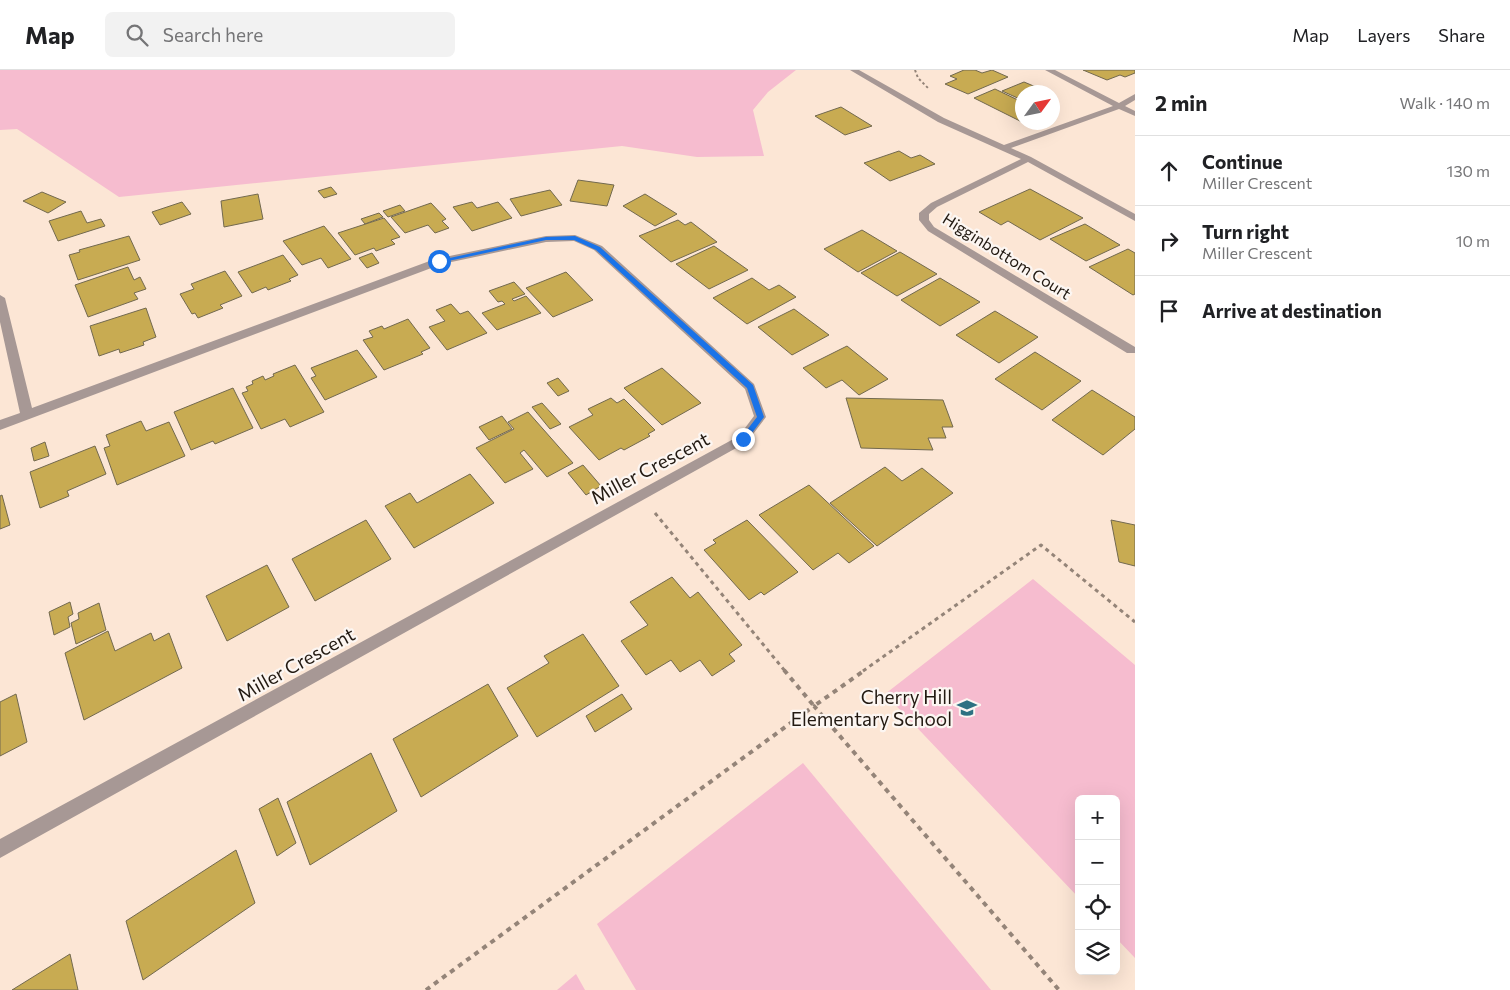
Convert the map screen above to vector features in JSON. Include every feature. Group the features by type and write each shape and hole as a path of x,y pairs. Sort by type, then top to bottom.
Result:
{"street":[{"path":"854,70 950,124 1028,159 1135,218"},
{"path":"1049,70 1135,114"},
{"path":"1004,148 1120,106 1135,96"},
{"name":"Higginbottom Court","path":"1028,159 934,205 924,213 924,220 931,229 1131,350"},
{"name":"Miller Crescent","path":"0,425 439,261 546,239 575,238 598,248 750,387 760,417 743,439 0,849"},
{"path":"0,298 27,415"}],"path":[{"path":"654,513 814,706 1059,990"},
{"path":"426,990 814,706 1041,545 1135,622"}],"shaded area":[{"path":"0,70 796,70 768,92 753,110 764,156 697,157 622,146 119,197 17,129 0,130"},
{"path":"1033,579 1135,665 1135,958 1120,942 1120,795 1075,795 1075,894 885,694"},
{"path":"803,763 991,990 636,990 597,924"},
{"path":"576,974 585,990 557,990"}],"building":[{"path":"964,70 975,70 982,73 992,70 1008,77 968,94 945,84 957,79 950,76"},
{"path":"1083,70 1135,70 1135,73 1125,77 1120,75 1107,80"},
{"path":"1024,82 1031,85 1017,85"},
{"path":"1015,86 1015,97 1002,91"},
{"path":"995,89 1015,99 1015,118 974,98"},
{"path":"841,107 872,126 845,135 815,116"},
{"path":"899,151 911,158 920,155 935,164 890,181 864,163"},
{"path":"578,180 614,185 607,206 570,201"},
{"path":"331,187 337,194 324,198 318,191"},
{"path":"1030,189 1083,218 1040,240 1008,221 1001,225 979,212"},
{"path":"550,190 562,205 521,216 510,199"},
{"path":"42,192 66,202 48,213 23,201"},
{"path":"258,194 263,219 224,227 221,201"},
{"path":"645,194 677,214 655,226 623,206"},
{"path":"182,202 191,214 160,225 152,212"},
{"path":"472,202 477,208 498,202 512,218 472,231 453,207"},
{"path":"431,203 446,219 442,221 449,228 435,233 428,225 405,233 391,217"},
{"path":"400,205 405,211 388,217 383,211"},
{"path":"81,211 87,223 101,219 105,226 58,241 49,221"},
{"path":"379,213 383,217 365,224 361,219"},
{"path":"384,218 400,237 391,240 395,244 376,251 374,248 355,255 338,233"},
{"path":"678,220 685,225 691,222 717,242 671,262 639,236"},
{"path":"1085,224 1120,245 1086,261 1050,239"},
{"path":"324,226 351,259 328,268 321,258 302,265 283,241"},
{"path":"862,230 897,251 858,272 824,249"},
{"path":"129,236 140,260 78,280 69,255 80,252 79,250"},
{"path":"714,246 748,270 709,289 676,264"},
{"path":"1128,249 1135,253 1135,294 1133,295 1089,267"},
{"path":"900,252 937,274 897,296 861,273"},
{"path":"372,253 379,263 367,268 359,258"},
{"path":"283,255 298,275 289,279 291,281 268,290 266,287 252,293 238,272"},
{"path":"128,267 134,280 140,277 146,289 134,293 138,299 88,317 75,285"},
{"path":"225,271 242,296 220,305 223,308 198,318 195,313 192,314 180,294 194,289 191,284"},
{"path":"566,272 593,300 553,317 526,288"},
{"path":"752,278 769,290 779,285 796,297 747,324 713,298"},
{"path":"940,278 980,302 940,326 901,300"},
{"path":"514,282 525,294 512,299 514,301 526,296 541,313 497,330 482,313 505,304 502,301 498,302 489,291"},
{"path":"451,304 460,314 468,311 487,333 447,350 429,327 445,321 436,310"},
{"path":"146,308 156,337 143,342 144,345 120,353 119,349 99,356 90,326"},
{"path":"794,309 829,335 792,355 758,327"},
{"path":"995,311 1038,337 999,363 956,335"},
{"path":"408,319 430,348 421,352 423,354 384,370 363,340 373,337 369,331 382,326 384,329"},
{"path":"847,346 888,379 859,395 842,380 826,388 803,368"},
{"path":"357,350 377,377 325,400 311,378 316,376 311,368"},
{"path":"1035,352 1081,381 1042,410 995,379"},
{"path":"295,365 324,412 290,427 285,419 261,429 242,393 248,391 246,387 253,384 252,381 263,376 265,380 274,376 273,374"},
{"path":"662,368 701,403 662,425 624,388"},
{"path":"558,378 569,391 558,396 547,383"},
{"path":"233,388 253,428 215,444 213,441 191,450 174,412"},
{"path":"1092,390 1135,417 1135,429 1103,455 1052,420"},
{"path":"611,398 617,403 624,399 655,430 648,434 650,436 624,450 621,448 599,460 569,427 593,415 588,409"},
{"path":"846,398 943,400 953,427 942,427 946,438 928,438 933,450 861,448"},
{"path":"542,403 561,424 550,429 532,407"},
{"path":"528,412 573,463 547,477 524,450 520,453 533,469 505,483 476,448 514,429 508,422"},
{"path":"502,416 512,429 489,440 479,427"},
{"path":"141,421 146,431 169,422 185,456 117,485 104,448 110,446 106,435"},
{"path":"45,442 49,456 34,461 31,448"},
{"path":"95,446 106,474 67,491 69,496 40,508 30,472"},
{"path":"583,465 601,486 586,495 568,473"},
{"path":"885,467 902,481 922,468 953,493 877,546 830,503"},
{"path":"470,474 494,503 414,548 385,506 410,493 417,503"},
{"path":"809,485 874,546 849,563 838,553 813,570 759,515"},
{"path":"2,495 10,525 0,529 0,496"},
{"path":"366,520 391,559 315,601 292,559"},
{"path":"747,520 798,572 764,595 761,592 749,600 704,550 716,543 713,540"},
{"path":"1111,520 1135,525 1135,566 1119,562"},
{"path":"267,565 289,607 227,641 206,596"},
{"path":"672,577 690,598 698,592 742,645 729,654 735,661 712,676 700,660 680,672 671,660 646,675 621,641 648,625 630,602"},
{"path":"70,602 73,614 68,617 70,627 54,635 49,612"},
{"path":"99,603 106,630 76,644 71,623 79,619 78,613"},
{"path":"108,631 115,651 151,633 154,641 169,633 182,668 84,720 65,653"},
{"path":"583,634 619,686 537,737 507,688 549,663 544,656"},
{"path":"488,684 518,736 421,797 393,739"},
{"path":"16,694 27,742 0,756 0,702"},
{"path":"622,694 632,709 595,732 586,716"},
{"path":"371,753 397,811 310,865 287,802"},
{"path":"278,798 296,843 277,856 259,809"},
{"path":"236,850 255,903 143,980 126,921"},
{"path":"70,954 78,990 12,990"}],"place":[{"name":"Cherry Hill Elementary School","path":"967,708"}],"route":[{"path":"439,261 546,239 575,238 598,248 750,387 760,417 743,439"}]}
